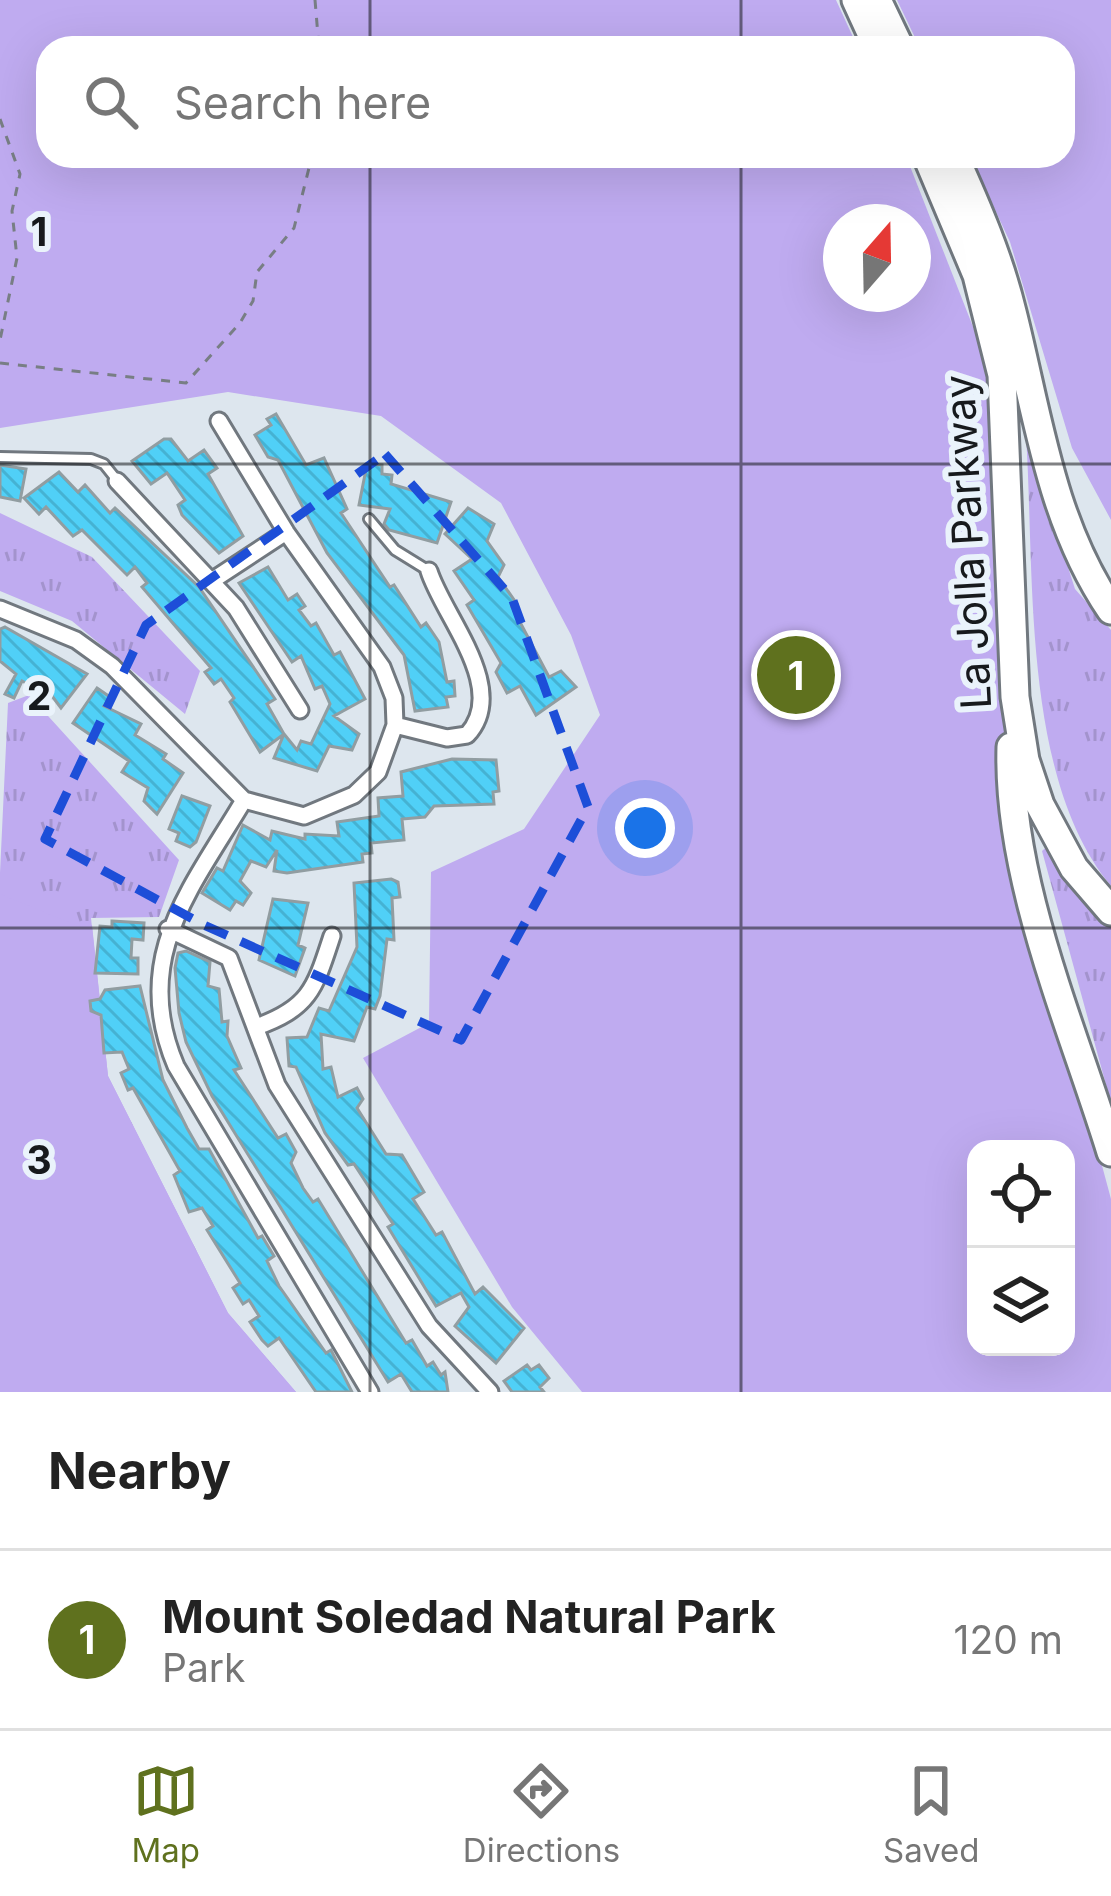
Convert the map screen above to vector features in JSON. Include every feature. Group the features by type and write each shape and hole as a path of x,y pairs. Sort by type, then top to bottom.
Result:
{"highway":[{"path":"856,0 872,36"},
{"path":"877,0 894,36"},
{"name":"La Jolla Parkway","path":"932,168 977,275 1002,375 1014,653 1025,760 1040,805 1074,868 1111,911"},
{"name":"La Jolla Parkway","path":"960,168 983,219 1012,310 1054,488 1080,561 1111,610"},
{"path":"1014,653 1014,813 1031,895 1111,1152"}],"street":[{"path":"0,609 76,640 112,665 244,800 304,816 340,804 378,772 395,725 394,698 382,667 286,532 219,421"},
{"path":"117,481 213,580 300,710"},
{"path":"213,580 286,532"},
{"path":"395,725 447,738 467,735 482,698 472,657 440,604 429,571"},
{"path":"244,800 168,929 158,972 161,1013 176,1066 370,1392"},
{"path":"168,929 229,958 277,1084 429,1326 490,1392"},
{"path":"256,1027 300,1006 316,984 332,936"}],"lane":[{"path":"0,457 91,459 104,464 117,481"},
{"path":"369,519 395,550 429,571"}],"path":[{"path":"315,0 318,36"},
{"path":"0,119 20,174 12,211 17,258 0,340"},
{"path":"0,363 187,383 240,323 253,301 256,272 294,228 309,168"}],"highlighted area":[{"path":"385,454 512,598 588,807 461,1040 204,925 45,839 146,625"}],"green space":[{"path":"0,0 836,0 852,36 36,36 36,168 911,168 925,204 823,204 823,312 931,312 931,220 988,365 1017,849 1111,1199 1111,1392 582,1392 512,1307 363,1058 429,1023 431,872 524,829 600,715 571,635 501,503 381,416 228,392 0,428"},
{"path":"897,0 1111,0 1111,520 1072,448 1010,242 976,168 1075,168 1075,36 914,36"},
{"path":"1026,436 1075,589 1111,630 1111,886 1082,841 1061,789 1047,732 1033,610"},
{"path":"0,513 92,557 200,671 185,714 72,621 0,591"},
{"path":"29,695 179,860 159,917 91,918 108,1076 228,1313 296,1392 0,1392 0,873 8,703"},
{"path":"1051,843 1111,921 1111,1103 1042,851"},
{"path":"0,894 78,926 92,925 108,1076 228,1313 296,1392 0,1392"}],"building":[{"path":"276,414 306,465 324,458 347,509 341,513 390,587 394,585 421,627 426,623 439,642 447,682 454,681 455,696 446,697 448,707 415,711 404,655 327,553 278,460 268,457 255,435 271,425 267,419"},
{"path":"171,439 188,461 204,450 217,468 208,474 243,536 219,553 182,515 178,505 185,500 167,473 151,484 132,461"},
{"path":"367,464 382,465 382,474 392,475 391,484 451,502 437,543 389,530 384,524 390,509 359,505"},
{"path":"0,465 26,469 20,501 0,497"},
{"path":"59,472 78,492 85,485 110,513 115,508 199,587 275,699 267,704 284,734 260,752 230,702 234,698 221,679 214,684 205,672 211,668 142,587 147,583 135,567 127,575 82,530 73,536 46,507 39,514 24,498"},
{"path":"468,508 494,524 487,541 504,565 498,577 517,604 512,607 549,677 561,671 576,687 536,715 520,686 507,693 496,672 501,663 467,605 474,600 454,571 472,559 445,534"},
{"path":"268,567 288,600 297,594 305,606 299,610 311,626 316,623 334,655 340,652 365,699 334,716 359,734 352,750 329,746 317,771 274,758 284,734 297,750 301,741 311,744 330,704 322,686 315,689 301,656 292,662 239,583"},
{"path":"5,627 87,674 61,708 52,696 22,681 14,698 5,694 16,674 0,661 0,629"},
{"path":"97,688 110,697 104,706 141,724 135,735 166,754 163,759 183,773 157,814 144,801 148,788 122,772 129,761 73,723"},
{"path":"452,759 496,760 499,791 493,792 494,804 434,806 425,817 402,819 404,840 371,843 372,853 362,854 363,862 287,873 274,871 277,850 266,867 251,861 240,881 251,893 243,905 236,901 230,910 202,893 217,868 223,871 243,825 270,840 272,831 305,839 305,834 339,836 337,822 379,816 378,798 403,796 401,772"},
{"path":"182,796 210,806 190,847 176,841 179,833 169,829"},
{"path":"398,882 400,897 392,898 394,940 387,939 380,996 375,1009 367,1007 354,1041 321,1034 323,1069 331,1067 338,1097 357,1088 363,1099 357,1108 386,1154 402,1155 424,1192 413,1199 436,1235 442,1232 475,1294 483,1287 524,1328 496,1363 455,1326 469,1307 461,1293 436,1306 388,1227 393,1224 354,1164 348,1165 325,1133 296,1067 289,1066 287,1038 307,1037 319,1008 329,1011 357,947 354,883"},
{"path":"273,899 308,903 298,945 305,948 295,976 259,960"},
{"path":"112,921 144,923 143,940 132,939 131,958 138,958 138,974 95,973 100,926 112,927"},
{"path":"186,951 210,962 208,986 219,989 222,1022 228,1021 227,1036 241,1068 234,1070 278,1138 286,1134 296,1152 291,1163 303,1188 313,1202 318,1199 406,1343 412,1340 427,1366 433,1362 441,1375 445,1372 448,1392 412,1392 401,1374 388,1382 212,1096 186,1042 179,1013 175,968 178,953"},
{"path":"140,986 163,1080 187,1128 199,1149 209,1149 258,1238 262,1236 274,1256 267,1261 279,1286 326,1353 331,1350 352,1392 316,1392 279,1338 268,1346 262,1340 250,1322 259,1316 233,1288 240,1283 207,1230 213,1226 202,1208 189,1212 174,1175 180,1171 133,1088 128,1090 121,1073 129,1069 122,1052 104,1053 101,1015 91,1011 90,1001 100,999 105,990"},
{"path":"527,1365 531,1370 539,1365 549,1378 540,1387 544,1392 512,1392 504,1381"}],"place":[{"name":"Mount Soledad Natural Park","path":"796,675"}]}
